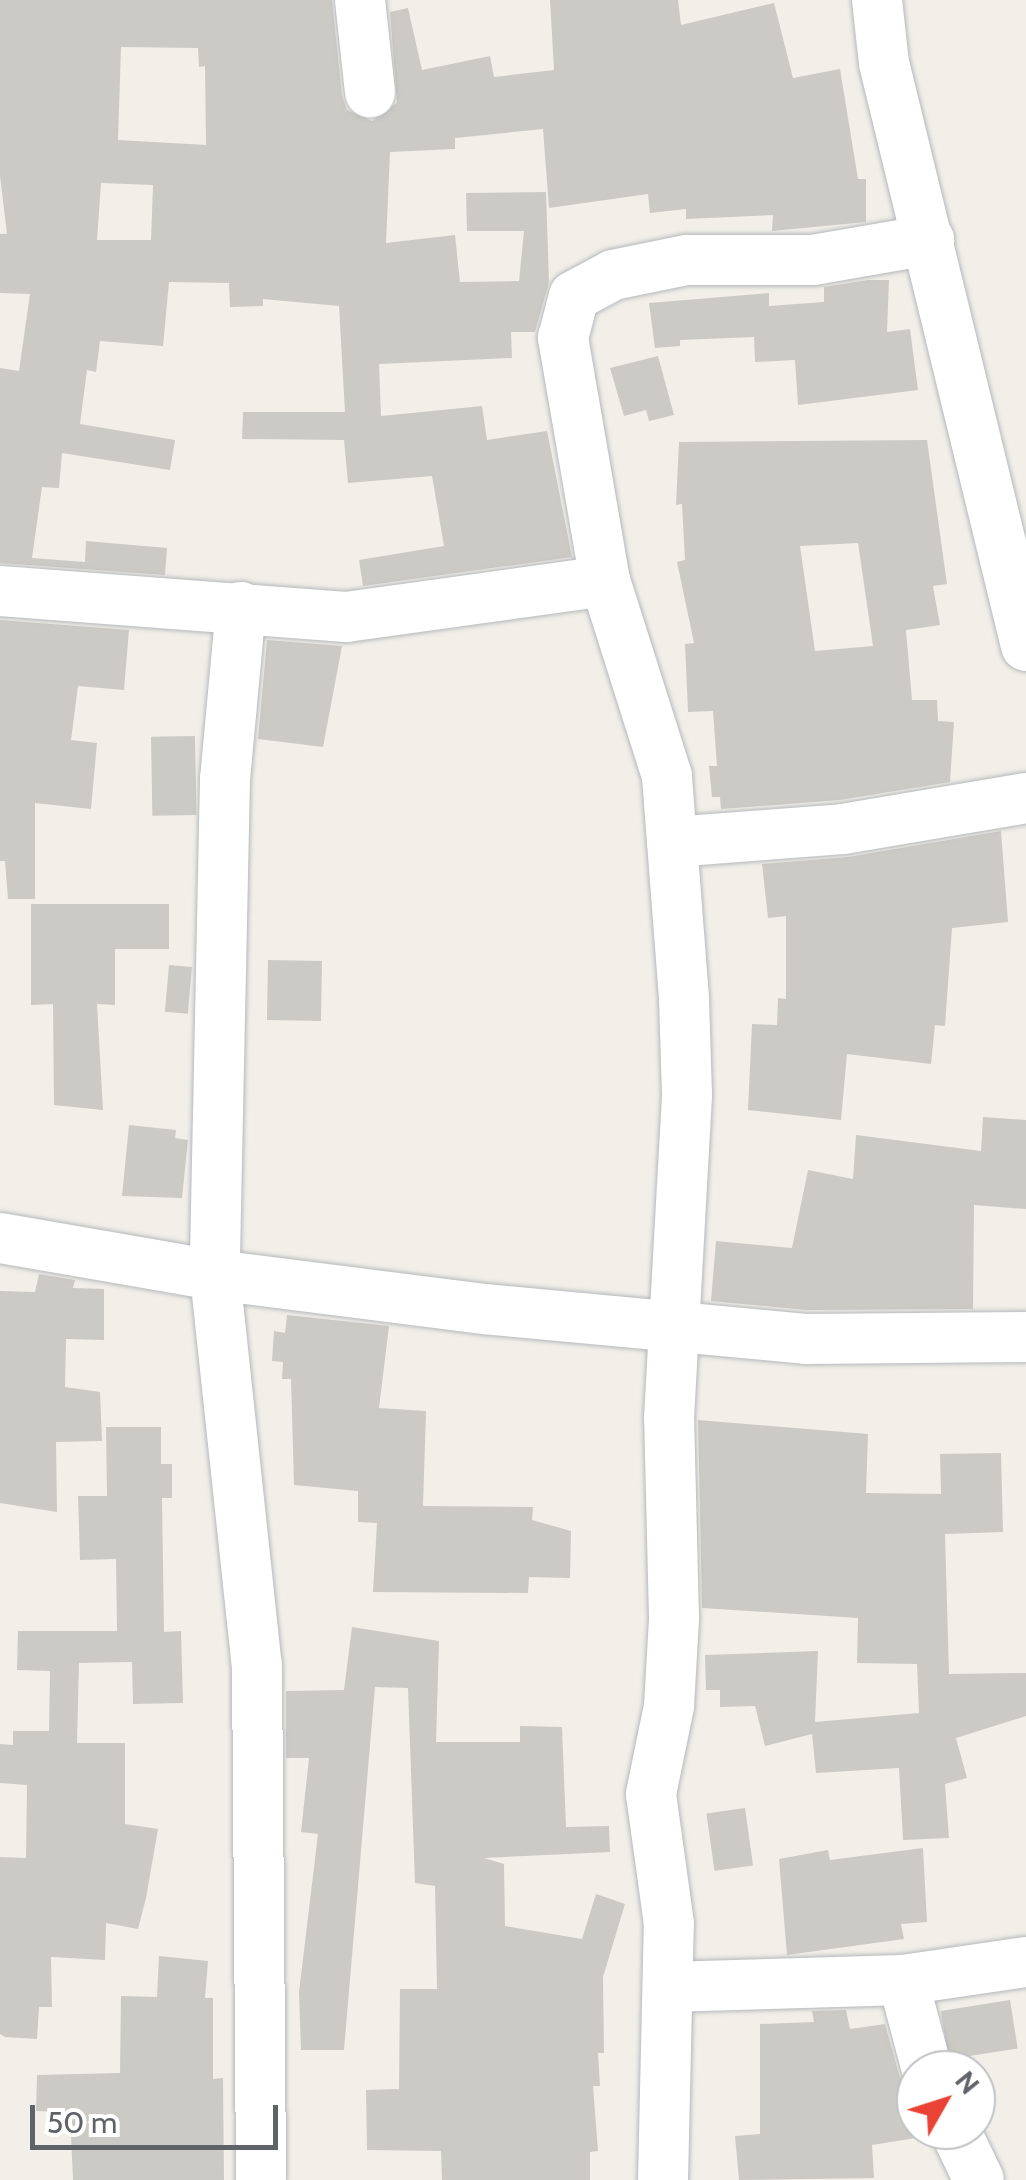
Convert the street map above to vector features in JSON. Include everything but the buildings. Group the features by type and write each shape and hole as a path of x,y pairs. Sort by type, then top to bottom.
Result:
{"street":[{"path":"360,0 370,92"},
{"path":"877,0 884,62 1026,646"},
{"path":"663,2180 668,1988 666,1872 651,1794 668,1706 674,1618 669,1418 687,1095 668,776 604,581 563,338 574,296 613,275 687,260 813,260 929,240"},
{"path":"0,591 346,617 604,581"},
{"path":"241,607 224,817 215,1275 257,1665 261,2180"},
{"path":"672,842 843,829 1026,798"},
{"path":"0,1238 215,1275 806,1339 1026,1336"},
{"path":"668,1988 903,1980 1026,1962"},
{"path":"903,1980 922,2050"},
{"path":"965,2150 979,2180"}]}
